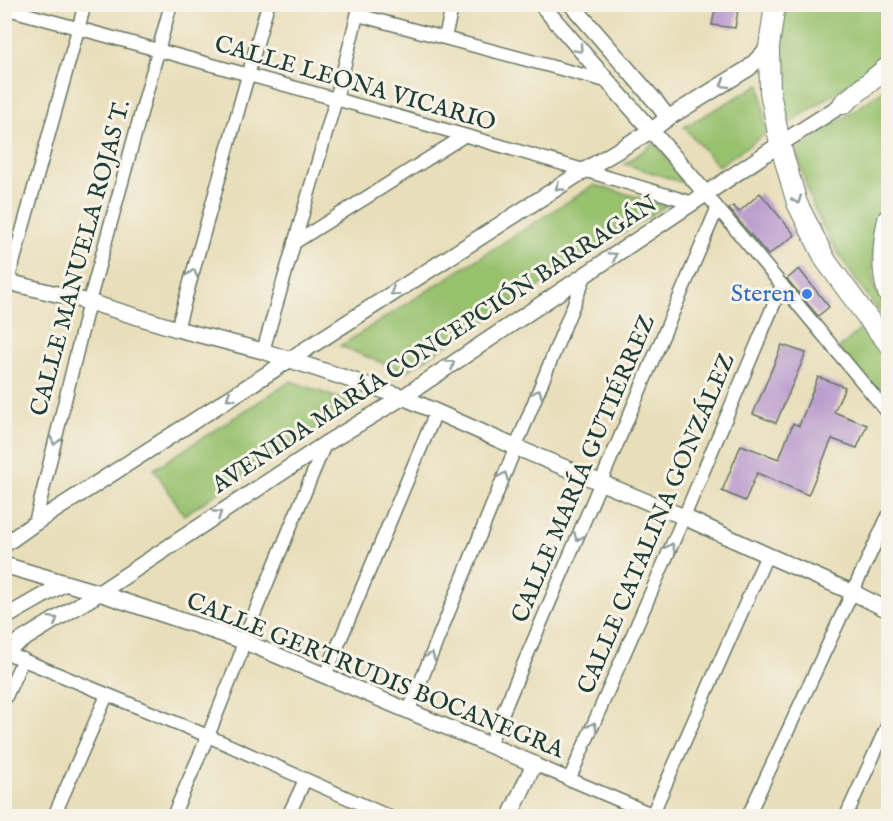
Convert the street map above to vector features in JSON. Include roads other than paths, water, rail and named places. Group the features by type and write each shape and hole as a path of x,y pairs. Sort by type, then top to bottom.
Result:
{"main road":[{"path":"775,4 769,47 770,92 780,144 797,203 826,261 888,343"},
{"path":"843,104 888,67"},
{"path":"888,219 885,234 884,280 888,293"}],"street":[{"path":"85,4 6,286 89,302 177,329 263,351 403,397 684,518 888,610"},
{"name":"CALLE MANUELA ROJAS T.","path":"35,523 89,302 171,4"},
{"path":"177,329 268,4"},
{"path":"445,37 453,4"},
{"path":"541,4 606,81 652,130 700,198 717,209 888,413"},
{"path":"571,4 668,118"},
{"name":"CALLE LEONA VICARIO","path":"4,8 585,170 700,198"},
{"path":"263,351 336,99 359,10 445,37 606,81"},
{"path":"4,545 288,360 749,68 769,47"},
{"name":"AVENIDA MARÍA CONCEPCIÓN BARRAGÁN","path":"4,652 99,593 325,444 403,397 780,144 888,75"},
{"path":"294,243 464,136"},
{"name":"CALLE MARÍA GUTIÉRREZ","path":"489,746 717,209"},
{"path":"409,711 586,274"},
{"name":"CALLE CATALINA GONZÁLEZ","path":"569,780 684,518 782,285"},
{"path":"325,676 436,412"},
{"path":"173,816 208,736 240,656 243,642 325,444"},
{"path":"748,816 888,516"},
{"path":"654,816 767,555"},
{"name":"CALLE GERTRUDIS BOCANEGRA","path":"6,567 99,593 243,642 654,816"},
{"path":"4,618 65,583"},
{"path":"4,652 208,736 388,816"},
{"path":"4,701 23,659"},
{"path":"54,816 107,695"},
{"path":"846,816 888,724"},
{"path":"510,816 534,764"},
{"path":"288,816 305,780"}],"place":[{"name":"Steren","path":"807,294"}]}
